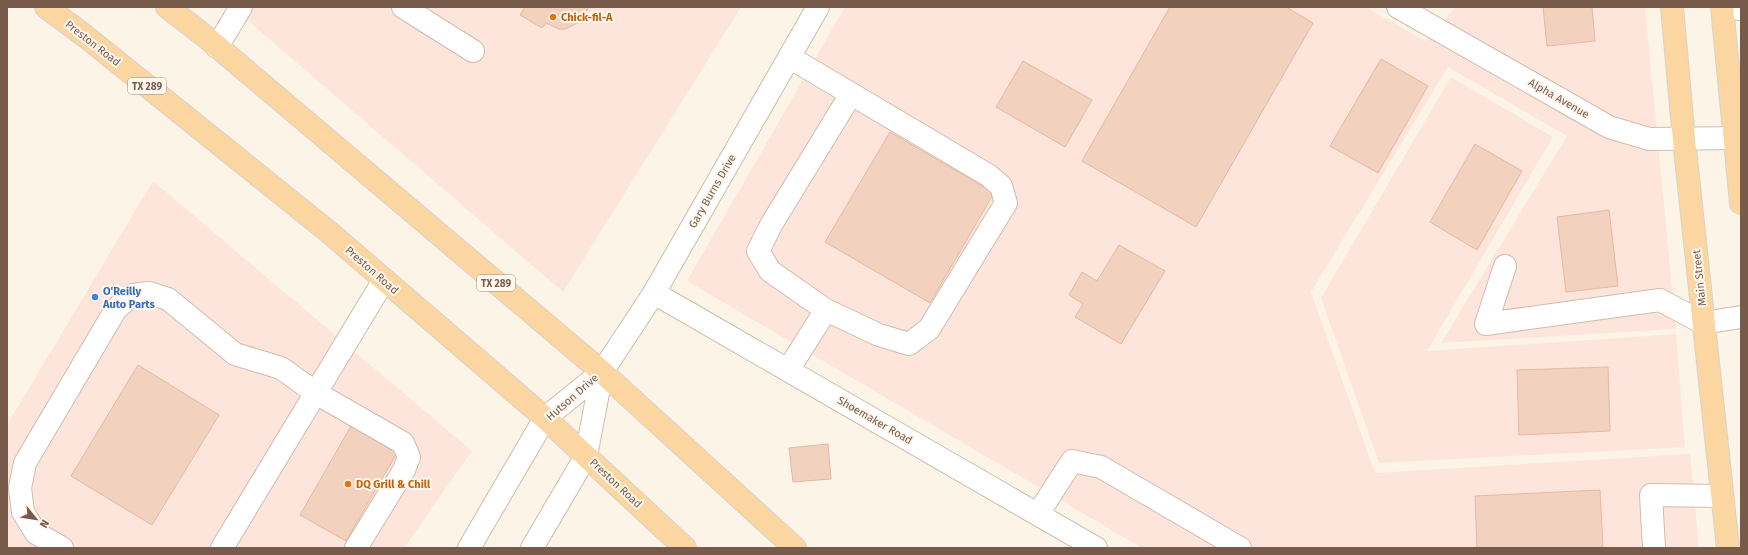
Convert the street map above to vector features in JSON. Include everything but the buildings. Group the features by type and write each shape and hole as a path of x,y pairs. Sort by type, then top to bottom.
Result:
{"main road":[{"name":"Preston Road","path":"46,7 330,233 545,418 685,548"},
{"name":"TX 289","path":"167,7 217,47 602,372 795,548"},
{"name":"Main Street","path":"1672,7 1684,140 1728,548"},
{"path":"1722,7 1738,138 1741,204"}],"street":[{"path":"217,47 241,7"},
{"path":"403,7 427,14 473,51"},
{"name":"Gary Burns Drive","path":"602,372 654,292 818,7"},
{"name":"Alpha Avenue","path":"1398,7 1609,127 1649,139 1684,140 1738,138"},
{"path":"1727,7 1741,9"},
{"path":"789,57 988,175 1001,186 1006,203 929,329 909,344 879,335 826,310 770,271 758,251 771,225 851,94"},
{"path":"1506,266 1486,324 1660,300 1704,323 1741,317"},
{"path":"222,548 384,280"},
{"name":"Shoemaker Road","path":"654,292 1096,548"},
{"path":"62,548 36,533 23,512 20,488 25,464 116,309 132,294 149,293 168,299 235,354 282,368 316,392 403,443 409,457 404,470 356,548"},
{"path":"788,370 826,310"},
{"name":"Hutson Drive","path":"469,548 545,418 602,372"},
{"name":"Hutson Drive","path":"532,548 586,456 602,372"},
{"path":"1038,514 1072,461 1101,467 1240,548"},
{"path":"1654,548 1651,495 1722,496"}],"shaded area":[{"path":"232,7 741,7 563,292"},
{"path":"845,7 1366,7 1425,41 1456,7 1645,7 1676,329 1441,343 1567,136 1448,67 1311,292 1375,473 1690,454 1699,548 1142,548 687,281"},
{"path":"1451,77 1553,137 1427,351 1676,334 1685,447 1379,463 1321,298"},
{"path":"153,181 472,451 404,548 7,548 7,425"}],"place":[{"name":"Chick-fil-A","path":"553,17"},
{"name":"O'Reilly Auto Parts","path":"95,297"},
{"name":"DQ Grill & Chill","path":"348,484"}]}
